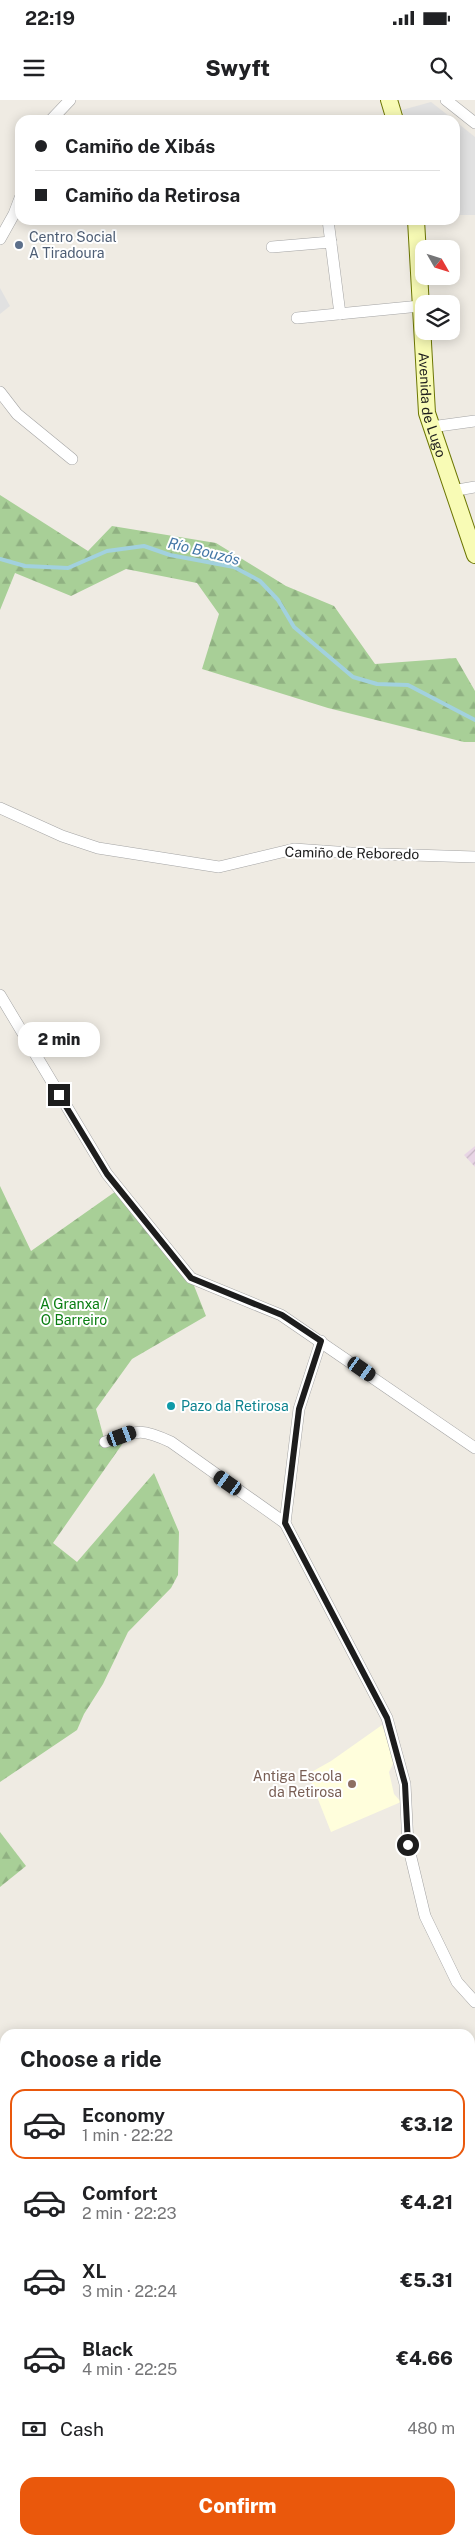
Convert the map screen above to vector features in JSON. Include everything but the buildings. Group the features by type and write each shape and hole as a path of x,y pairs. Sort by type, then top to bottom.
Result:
{"street":[{"path":"56,115 70,100"},
{"path":"446,100 475,123"},
{"path":"0,239 15,211"},
{"path":"328,225 340,314"},
{"name":"Avenida de Lugo","path":"416,225 419,295"},
{"path":"272,247 330,242"},
{"path":"297,318 415,306"},
{"name":"Avenida de Lugo","path":"422,340 424,391 431,427 475,554"},
{"path":"0,392 17,414 72,459"},
{"path":"431,427 475,421"},
{"path":"452,491 475,487"},
{"name":"Camiño de Reboredo","path":"0,808 62,836 98,848 219,867 294,849 475,857"},
{"path":"0,995 107,1174 191,1278 282,1315 475,1448"},
{"path":"285,1523 299,1409 321,1341"},
{"path":"105,1442 139,1430 154,1434 171,1442 285,1523 387,1718 405,1784 408,1845 425,1916 458,1982 475,2002"}],"shaded area":[{"path":"431,102 448,115 404,115 402,110"},
{"path":"460,125 475,137 475,215 460,215"},
{"path":"0,288 10,306 0,314"},
{"path":"475,1146 475,1167 464,1155"},
{"name":"Antiga Escola da Retirosa","path":"382,1725 394,1762 389,1772 394,1794 401,1802 331,1832 308,1774 331,1761"}],"green space":[{"path":"0,495 88,551 112,526 216,543 286,586 334,606 375,664 456,658 475,691 475,742 464,742 328,708 202,669 219,614 197,583 126,569 71,596 15,573 0,610"},
{"name":"A Granxa / O Barreiro","path":"0,1186 31,1251 119,1189 191,1278 206,1316 132,1359 96,1409 105,1442 123,1443 53,1543 77,1562 154,1473 179,1532 178,1575 171,1588 128,1632 103,1684 84,1714 77,1730 0,1782"},
{"path":"0,1832 26,1866 0,1887"}],"waterway":[{"name":"Río Bouzós","path":"0,559 25,566 68,568 107,551 144,546 170,555 234,567 260,581 278,600 294,627 353,677 377,684 408,685 475,720"}],"place":[{"name":"Centro Social A Tiradoura","path":"19,245"},
{"name":"Pazo da Retirosa","path":"171,1406"},
{"name":"Antiga Escola da Retirosa","path":"352,1784"}],"route":[{"path":"59,1095 107,1174 191,1278 282,1315 321,1341 299,1409 285,1523 337,1618 387,1718 405,1784 408,1845"}]}
